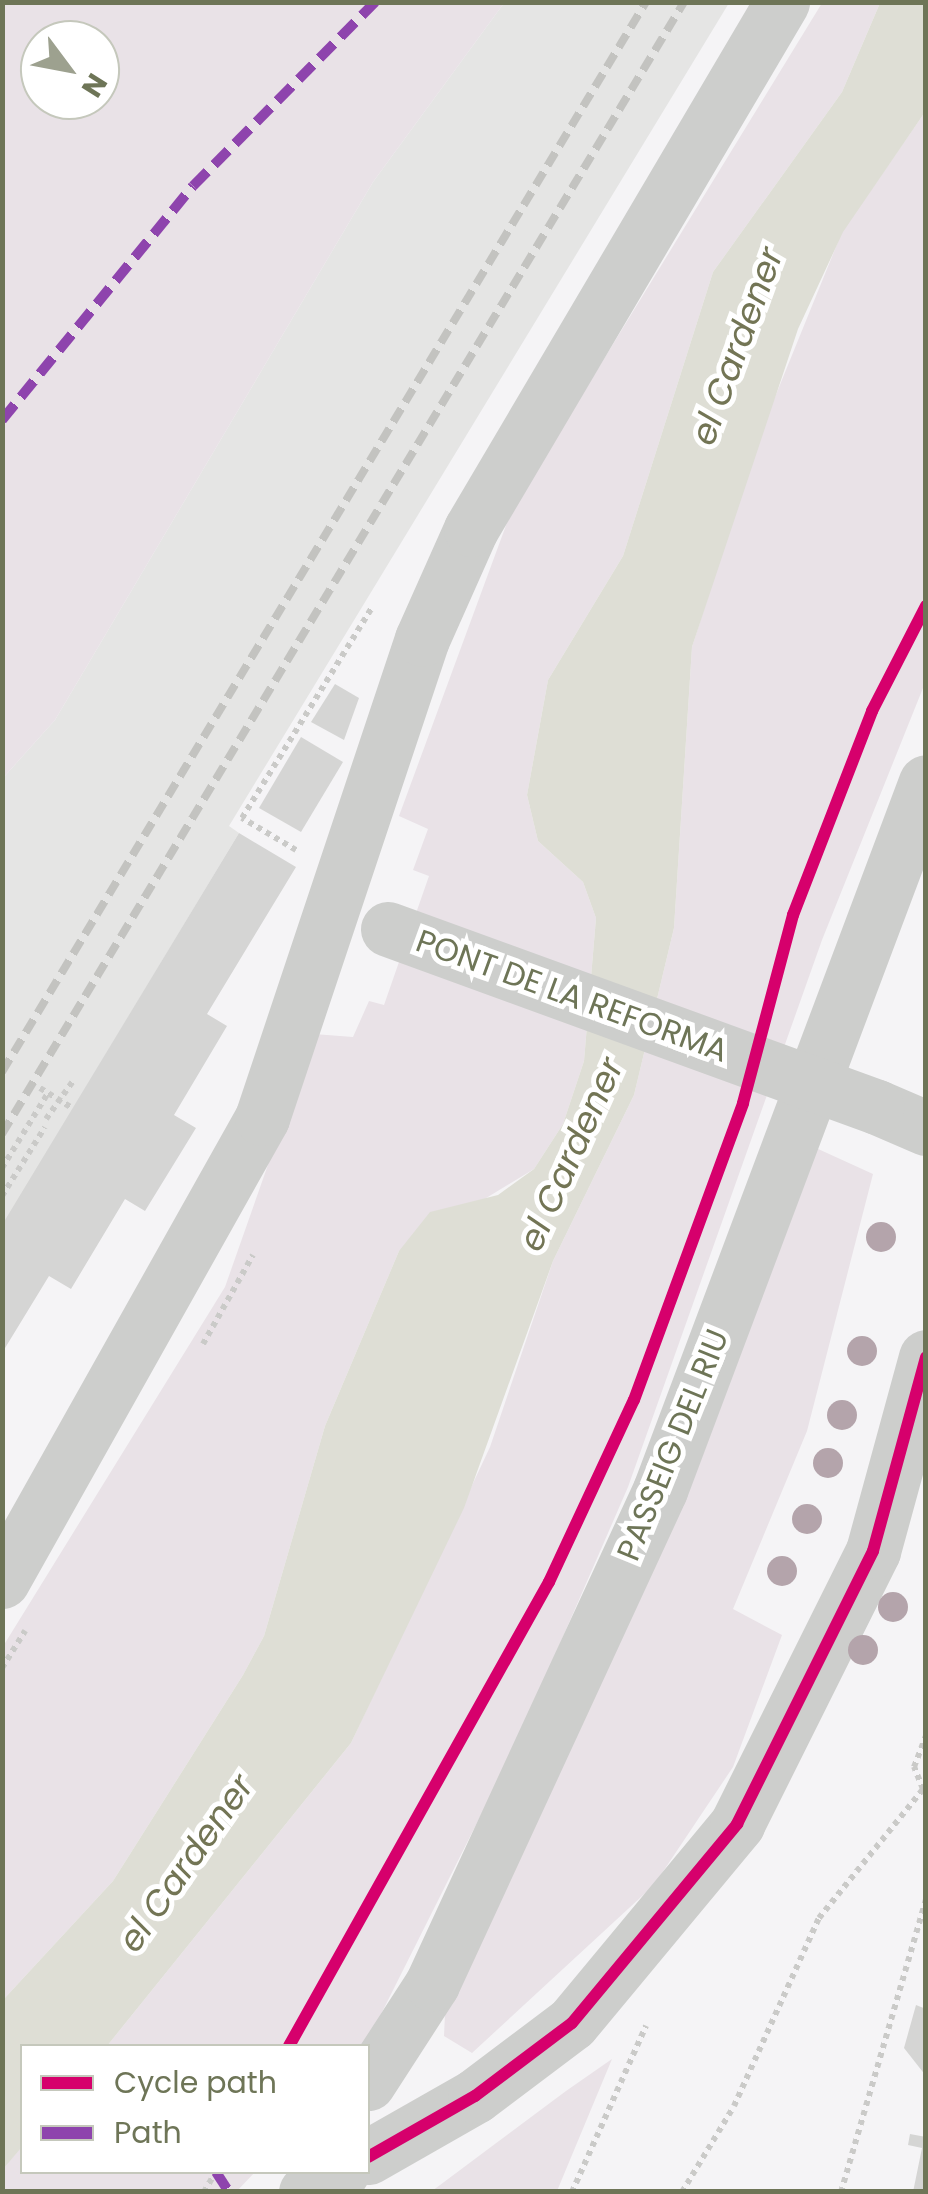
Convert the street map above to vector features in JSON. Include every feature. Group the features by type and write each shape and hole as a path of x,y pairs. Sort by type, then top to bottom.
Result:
{"street":[{"path":"2,1582 262,1118 422,639 471,529 782,2"},
{"name":"PASSEIG DEL RIU","path":"370,2080 440,1968 660,1490 926,782"},
{"name":"PONT DE LA REFORMA","path":"331,909 926,1128"},
{"path":"370,2156 524,2062 649,1941 737,1824 790,1732 910,1486 926,1357"},
{"path":"306,2192 338,2174"}],"path":[{"path":"2,1196 72,1080 60,1100"},
{"path":"2,1168 44,1091 73,1109"},
{"path":"682,2192 734,2106 818,1918 924,1788 914,1767 926,1734"},
{"path":"841,2192 926,1899"},
{"path":"572,2192 650,2014 649,1941"},
{"path":"204,2192 214,2176"}],"shaded area":[{"path":"3,2 504,3 373,182 55,720 3,778"},
{"path":"504,3 729,3 229,826 239,833 3,1225 3,778 55,720 373,182"},
{"path":"822,3 880,3 842,92 713,272 623,556 548,680 527,795 538,841 583,882 596,918 584,1061 563,1124 534,1169 399,1251 325,1426 264,1636 113,1881 3,2000 2,1648 225,1287 314,1034 353,1037 369,1001 384,1005 429,876 413,870 428,829 399,816 512,509"},
{"path":"925,112 925,683 822,940 628,1487 515,1747 366,2044 109,2044 351,1743 490,1447 553,1261 634,1095 674,928 692,647 760,434 842,232"},
{"path":"805,1143 873,1174 807,1431 733,1609 782,1635 733,1767 654,1885 472,2053 444,2036 445,2014"},
{"path":"612,2059 557,2191 432,2191 566,2091"},
{"path":"20,2149 20,2174 253,2174 237,2191 3,2192 2,2169"}],"water":[{"name":"el Cardener","path":"880,3 925,3 925,112 843,232 798,329 692,647 674,928 634,1095 553,1261 464,1508 351,1743 109,2044 20,2044 20,2149 3,2169 3,2000 113,1881 264,1636 325,1426 399,1251 430,1212 498,1195 534,1169 563,1124 584,1061 596,918 583,882 538,841 527,795 548,680 623,556 713,272 842,92"}],"building":[{"path":"335,684 359,698 344,740 311,722"},
{"path":"301,737 343,762 301,832 259,808"},
{"path":"239,833 296,867 207,1014 227,1026 174,1115 196,1128 145,1211 125,1199 71,1289 49,1276 2,1353 2,1225"},
{"path":"916,2005 926,2009 926,2076 904,2048"},
{"path":"910,2134 926,2137 926,2192 913,2192 922,2148 908,2145"}],"railway":[{"path":"2,1072 646,2"},
{"path":"2,1134 684,2"}],"marked path":[{"path":"2,420 193,186 375,2"},
{"path":"217,2174 229,2192"}],"cycle path":[{"path":"290,2044 549,1582 634,1400 743,1103 793,915 872,711 926,606"},
{"path":"370,2156 475,2096 572,2023 737,1824 873,1551 926,1357"}]}
